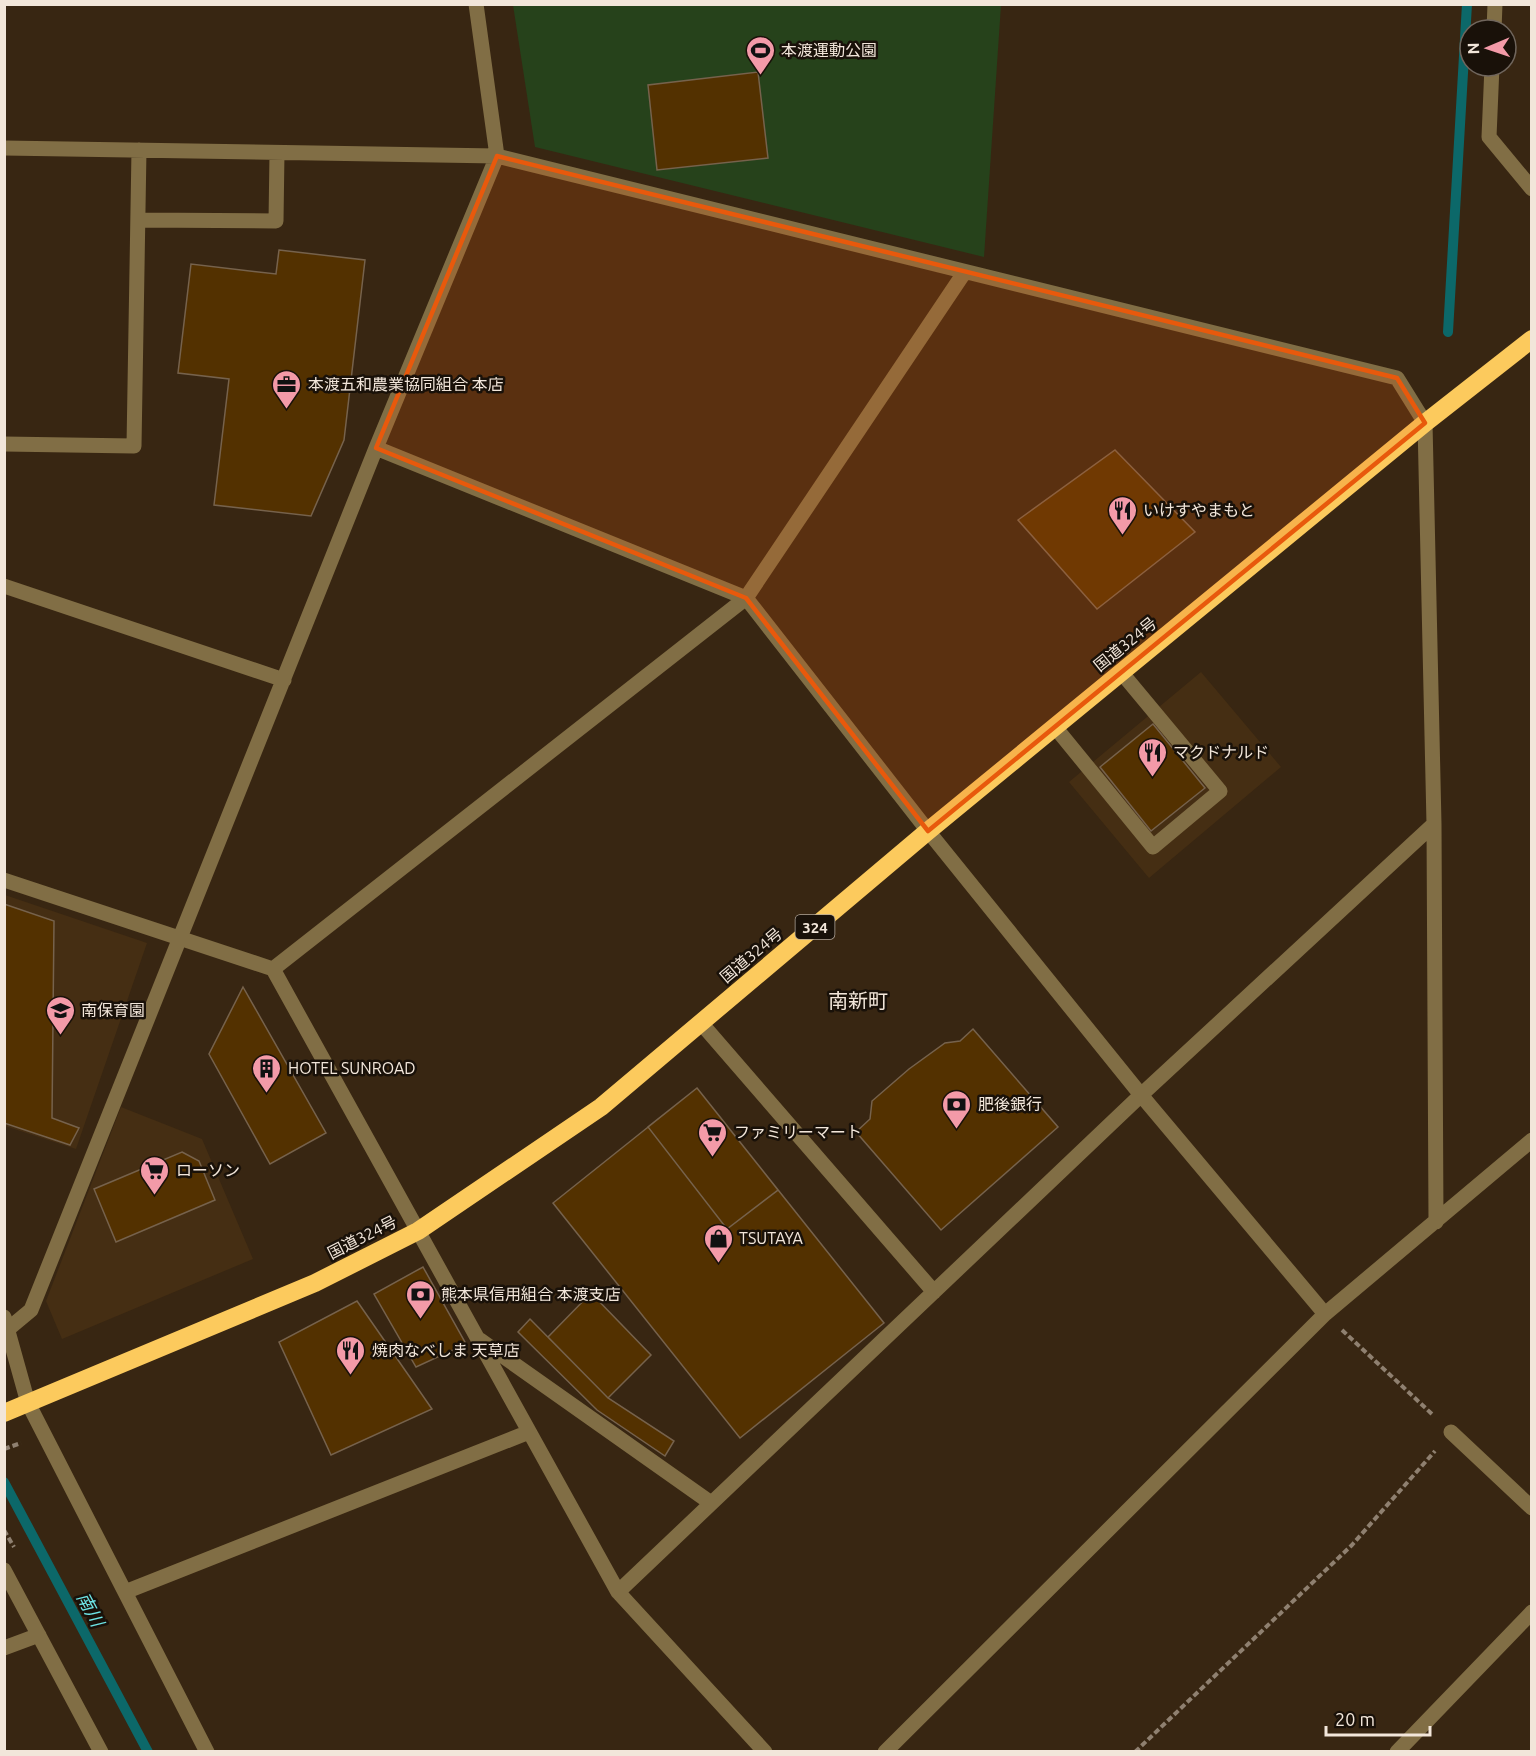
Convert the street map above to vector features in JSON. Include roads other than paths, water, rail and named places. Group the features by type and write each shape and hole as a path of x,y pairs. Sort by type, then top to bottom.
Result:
{"highway":[{"name":"国道324号","path":"15,1409 315,1282 418,1231 601,1107 928,831 1425,423 1532,339"}],"street":[{"path":"207,1752 125,1592 15,1409 6,1323 31,1310 376,448 497,156 476,4"},
{"path":"1491,78 1489,137 1532,189"},
{"path":"4,148 497,156 1397,378 1425,423 1434,824 1437,1222"},
{"path":"4,444 134,446 139,150"},
{"path":"138,220 276,221 277,153"},
{"path":"273,969 746,598 964,273"},
{"path":"376,448 746,598 928,831 1141,1095 1325,1314"},
{"path":"4,586 284,680"},
{"path":"1055,727 1153,847 1220,791 1121,672"},
{"path":"618,1592 1141,1095 1434,824"},
{"path":"4,880 273,969 618,1592 765,1752"},
{"path":"702,1023 934,1292"},
{"path":"885,1752 1325,1314 1532,1140"},
{"path":"477,1338 711,1503"},
{"path":"125,1592 529,1432"},
{"path":"1451,1432 1532,1508"},
{"path":"4,1570 101,1752"},
{"path":"1397,1752 1532,1612"},
{"path":"4,1648 39,1635"}],"waterway":[{"path":"1448,332 1467,4"},
{"name":"南川","path":"4,1482 148,1752"}],"place":[{"name":"本渡運動公園","path":"760,76"},
{"name":"本渡五和農業協同組合 本店","path":"287,410"},
{"name":"いけすやまもと","path":"1122,536"},
{"name":"マクドナルド","path":"1152,778"},
{"name":"南保育園","path":"60,1036"},
{"name":"HOTEL SUNROAD","path":"267,1094"},
{"name":"肥後銀行","path":"957,1130"},
{"name":"ファミリーマート","path":"713,1158"},
{"name":"ローソン","path":"155,1196"},
{"name":"TSUTAYA","path":"718,1264"},
{"name":"熊本県信用組合 本渡支店","path":"420,1320"},
{"name":"焼肉なべしま 天草店","path":"351,1376"}],"district":[{"name":"南新町","path":"858,1000"}]}
